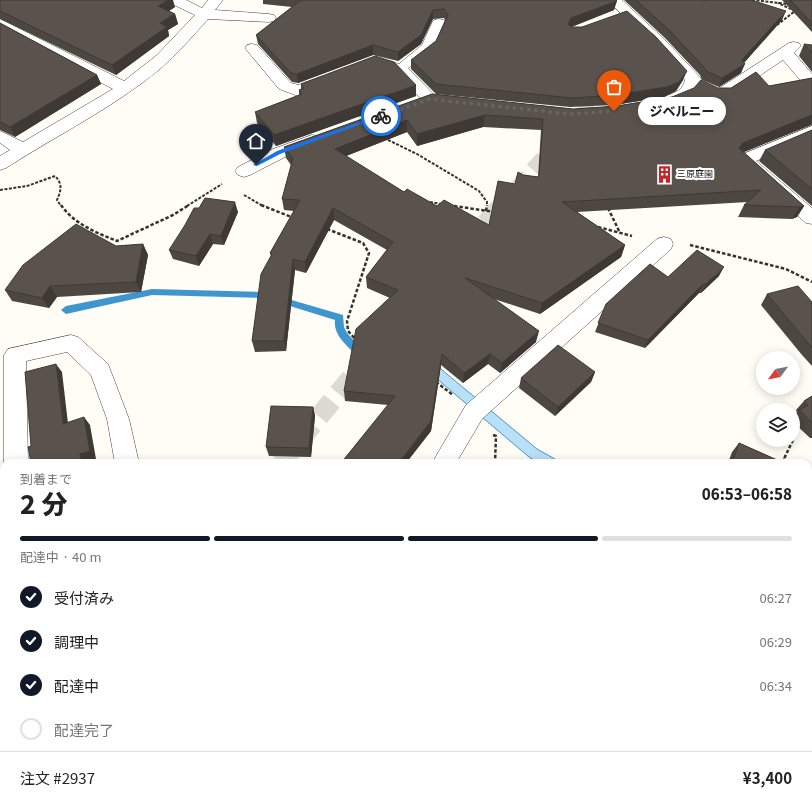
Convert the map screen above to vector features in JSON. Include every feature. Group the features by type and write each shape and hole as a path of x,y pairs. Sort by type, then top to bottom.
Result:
{"street":[{"path":"175,0 204,14 269,18"},
{"path":"0,164 124,88 153,66 178,44 216,0"},
{"path":"614,0 621,14 659,42 693,79 692,86 683,95 668,102 648,106"},
{"path":"0,23 7,34 124,88"},
{"path":"400,69 430,46 439,23"},
{"path":"252,48 285,86 298,91 340,75"},
{"path":"692,82 720,95 790,49 812,84"},
{"path":"374,62 400,69 431,101"},
{"path":"812,131 744,160 812,218"},
{"path":"244,171 278,152 330,133"},
{"path":"0,136 22,150"},
{"path":"446,459 474,412 664,244"},
{"path":"16,459 7,353 71,343 100,370 118,419 126,459"}],"path":[{"path":"752,0 795,4"},
{"path":"778,3 795,11 773,28 790,49"},
{"path":"383,138 417,154 479,192 487,202 486,211"},
{"path":"0,190 27,186 55,176 60,181 61,191 57,200 62,209 83,226 117,241 173,215 244,171 251,182 243,194 257,204 276,213 301,220"},
{"path":"426,202 502,213"},
{"path":"605,202 620,234"},
{"path":"328,230 331,223"},
{"path":"595,226 620,234 664,244 698,246 708,250 786,269 812,282"},
{"path":"321,227 363,244 369,253 347,321 348,331 360,343"},
{"path":"433,380 474,412"},
{"path":"783,459 789,447"}],"water":[{"path":"418,350 537,449 555,459 532,459 529,457 410,356"}],"building":[{"path":"0,0 168,0 158,6 175,14 160,23 167,27 112,65 0,11"},
{"path":"301,0 616,0 617,1 571,18 568,24 572,27 582,27 627,11 656,37 687,71 679,82 667,87 616,95 572,98 436,84 411,60 436,41 448,15 444,9 433,10 421,35 398,52 373,45 297,74 291,73 256,35"},
{"path":"636,0 751,0 786,11 742,60 745,64 722,78 706,71 668,29"},
{"path":"790,0 812,0 812,23"},
{"path":"0,23 97,75 10,127 0,122"},
{"path":"804,44 812,45 812,53"},
{"path":"375,56 394,62 416,85 274,135 255,112 302,94 299,90 304,88 301,84"},
{"path":"756,72 769,86 812,78 812,115 743,143 739,148 804,206 744,205 761,190 562,202 625,245 542,303 465,278 539,331 502,363 490,354 464,373 442,354 431,421 402,459 344,459 395,396 344,391 356,329 398,290 366,277 393,242 333,208 305,262 293,259 284,341 252,341 261,274 272,254 270,253 300,200 282,199 293,158 284,147 432,94 573,109 617,106 672,97 694,88 701,80 718,88 731,88","holes":["485,115 543,119 539,177 523,175 518,172 515,184 498,181 489,225 444,200 437,206 407,189 404,192 335,149 407,120 417,134"]},
{"path":"812,130 812,189 765,150"},
{"path":"205,198 235,202 221,236 210,234 196,256 169,250 194,208 199,208"},
{"path":"76,224 116,246 143,244 136,282 50,286 42,298 5,290 23,265"},
{"path":"697,250 724,267 706,284 703,284 648,340 598,323 606,304 650,264 668,277"},
{"path":"798,286 812,302 812,348 767,294"},
{"path":"558,345 595,372 558,407 521,378"},
{"path":"56,364 63,424 84,417 90,451 80,454 81,459 30,459 28,447 31,446 25,372"},
{"path":"812,396 812,423 800,411 800,409 808,405 804,401"},
{"path":"271,406 313,407 309,448 266,447"},
{"path":"739,443 775,459 733,459"}],"waterway":[{"path":"66,310 152,292 264,295 340,318 339,323 344,336 357,350 363,350"}],"tunnel":[{"path":"501,206 609,84"},
{"path":"466,246 502,205"},
{"path":"284,459 364,362"}],"way so far":[{"path":"381,116 430,99 570,114 614,111"}],"place":[{"name":"ジベルニー","path":"614,111"},
{"name":"三原庭園","path":"664,174"}],"route":[{"path":"256,165 278,152 337,130 381,116"}]}
